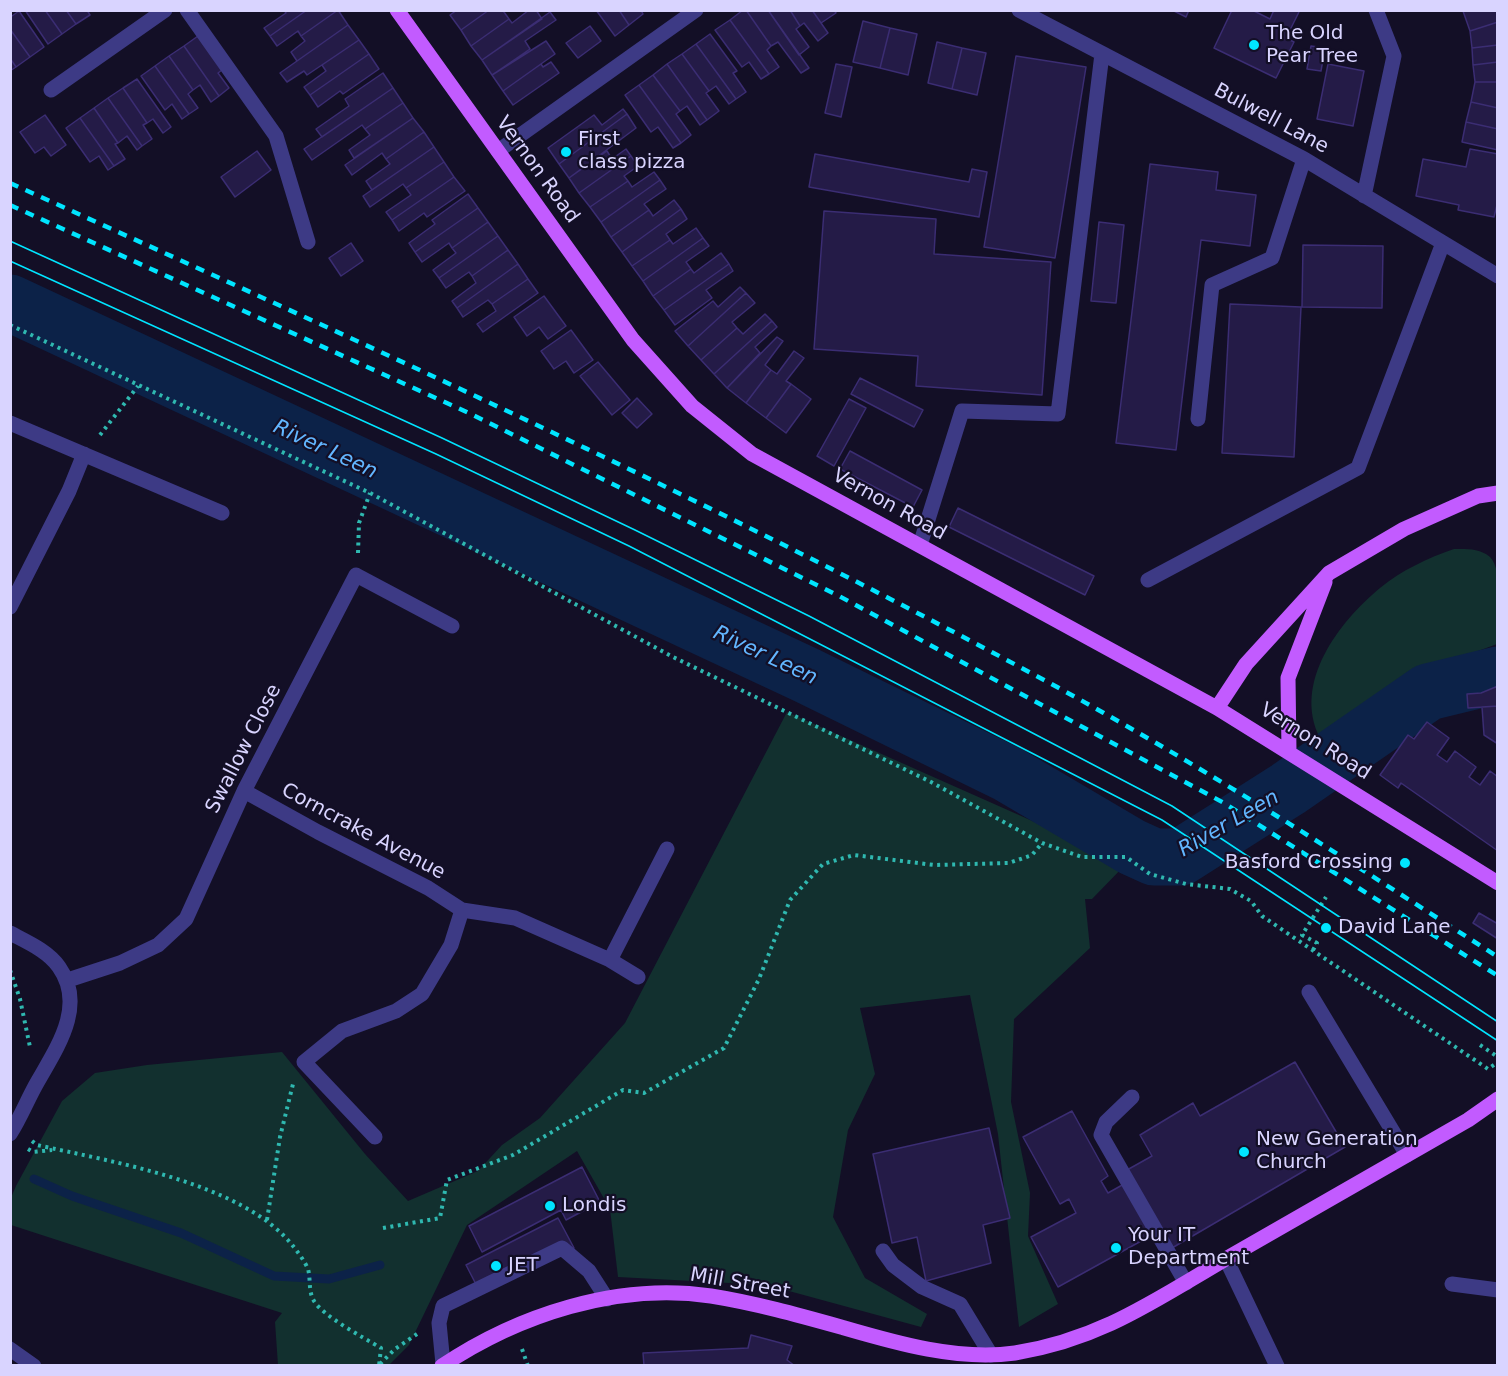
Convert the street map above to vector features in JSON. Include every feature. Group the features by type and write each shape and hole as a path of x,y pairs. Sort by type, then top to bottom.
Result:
{"main road":[{"name":"Vernon Road","path":"397,10 633,340 692,406 752,454 1217,708 1347,787 1497,883"},
{"path":"1217,708 1246,664 1329,573 1404,529 1478,496 1497,493"},
{"path":"1289,751 1288,678 1329,573"},
{"path":"969,1361 991,1354 1057,1346 1086,1336 1141,1310 1407,1155 1497,1099"},
{"name":"Mill Street","path":"442,1365 514,1325 555,1311 607,1299 655,1294 708,1296 782,1311 969,1361"}],"street":[{"path":"51,90 165,10"},
{"path":"187,10 276,136 308,242"},
{"path":"498,151 696,10"},
{"name":"Bulwell Lane","path":"1019,10 1304,159 1497,276"},
{"path":"1365,196 1394,56 1376,10"},
{"path":"920,545 962,411 1059,414 1102,54"},
{"path":"1198,419 1212,285 1272,258 1304,159"},
{"path":"1149,580 1358,468 1443,243"},
{"path":"10,423 222,513"},
{"path":"10,607 69,491 84,454"},
{"path":"357,575 452,626"},
{"name":"Swallow Close","path":"68,980 120,963 158,945 186,919 244,791 357,575"},
{"name":"Corncrake Avenue","path":"244,791 428,888 462,910 515,918 610,960 638,977"},
{"path":"610,960 668,849"},
{"path":"375,1137 304,1062 342,1031 396,1011 422,994 451,945 462,910"},
{"path":"10,933 44,952 58,964 68,980 71,1000 67,1027 12,1131"},
{"path":"1309,992 1407,1155"},
{"path":"1132,1096 1106,1122 1101,1135 1186,1283"},
{"path":"442,1365 439,1323 443,1306 562,1248 589,1271 607,1299"},
{"path":"883,1251 893,1265 922,1287 960,1304 991,1354"},
{"path":"1226,1259 1277,1365"},
{"path":"1452,1284 1497,1290"},
{"path":"10,1349 34,1365"}],"path":[{"path":"10,325 370,493 673,657 931,782 1042,843 1082,858 1126,857 1150,874 1186,884 1230,889 1251,901 1262,916 1488,1069 1497,1062"},
{"path":"84,454 138,386"},
{"path":"357,575 359,523 370,493"},
{"path":"383,1228 440,1218 447,1180 513,1155 622,1090 644,1093 724,1048 759,979 790,900 823,864 854,855 934,865 1009,863 1032,855 1042,843"},
{"path":"1313,950 1317,943 1302,934 1326,897"},
{"path":"10,970 20,999 37,1083"},
{"path":"1480,1045 1497,1057"},
{"path":"267,1220 291,1088 304,1062"},
{"path":"12,1131 38,1145 123,1164 188,1184 236,1202 267,1220 293,1246 308,1269 309,1286 314,1302 342,1325 381,1348 379,1365"},
{"path":"379,1365 414,1336 439,1323"}],"green space":[{"path":"1454,549 1482,552 1490,557 1494,564 1499,585 1497,644 1419,673 1320,738 1313,717 1312,696 1316,675 1324,655 1336,636 1349,618 1388,582 1416,565"},
{"path":"787,712 1127,863 1092,899 1085,899 1090,948 1014,1019 1011,1102 1030,1193 1028,1236 1058,1304 1019,1327 998,1134 970,995 860,1008 875,1074 848,1130 833,1217 865,1278 927,1314 921,1327 767,1285 618,1277 610,1209 577,1151 467,1225 409,1345 389,1365 278,1365 275,1322 282,1313 11,1225 10,1200 62,1101 95,1073 147,1065 282,1052 365,1154 408,1201 478,1171 502,1145 540,1118 625,1023"}],"building":[{"path":"25,10 45,10 62,34 48,44"},
{"path":"45,10 66,10 76,24 62,34"},
{"path":"66,10 87,10 90,15 76,24"},
{"path":"284,10 307,10 270,36 264,28 286,13"},
{"path":"307,10 338,10 301,36 298,31 277,46 270,36"},
{"path":"338,10 348,25 297,61 291,52 305,41 301,36"},
{"path":"457,10 489,10 461,30 450,15"},
{"path":"489,10 506,10 504,12 509,19 471,46 461,30"},
{"path":"529,10 536,10 542,19 482,60 471,46 509,19 512,23"},
{"path":"596,10 619,10 629,25 615,36"},
{"path":"619,10 641,10 643,14 629,25"},
{"path":"746,10 771,46 767,50 779,67 769,74 730,20"},
{"path":"746,10 768,10 809,68 801,73 778,42 771,46"},
{"path":"768,10 790,10 800,26 796,29 809,47 799,55"},
{"path":"790,10 812,10 828,33 818,41 804,23 800,26"},
{"path":"812,10 834,10 836,13 821,23"},
{"path":"1172,10 1189,10 1186,17"},
{"name":"The Old Pear Tree","path":"1232,10 1252,10 1270,19 1274,10 1300,10 1286,38 1294,42 1276,78 1214,48"},
{"path":"1498,10 1498,22 1470,31 1463,11"},
{"path":"19,11 44,47 30,57 10,29 10,14 12,16"},
{"path":"550,12 556,20 525,41 530,49 492,75 482,60"},
{"path":"730,20 769,74 761,79 749,62 742,67 715,30"},
{"path":"863,21 890,28 880,68 853,62"},
{"path":"1498,22 1498,45 1472,48 1470,31"},
{"path":"348,25 359,40 307,75 304,71 287,82 280,73"},
{"path":"590,26 601,41 578,58 566,43"},
{"path":"890,28 917,34 908,75 880,68"},
{"path":"10,29 30,57 16,67 10,58"},
{"path":"710,34 737,71 733,73 746,92 736,99 696,44"},
{"path":"198,36 222,70 218,73 229,88 219,96 184,46"},
{"path":"359,40 369,54 310,95 304,87 326,71 322,65"},
{"path":"546,41 555,54 503,91 492,75"},
{"path":"937,42 962,48 952,89 928,83"},
{"path":"696,44 736,99 729,104 716,86 709,91 682,54"},
{"path":"1498,45 1498,62 1473,65 1472,48"},
{"path":"184,46 219,96 211,102 200,85 193,90 169,56"},
{"path":"1311,46 1325,48 1321,71 1307,69"},
{"path":"962,48 986,53 977,95 952,89"},
{"path":"369,54 379,69 343,94 340,91 318,107 310,95"},
{"path":"682,54 709,91 706,93 719,111 707,120 667,64"},
{"path":"169,56 193,90 188,94 198,108 189,114 155,66"},
{"path":"1016,56 1086,67 1055,258 984,247"},
{"path":"10,58 16,67 10,71"},
{"path":"551,62 559,73 513,105 503,91 541,64 543,67"},
{"path":"1498,62 1498,82 1475,82 1473,65"},
{"path":"667,64 707,120 700,125 687,106 680,111 653,75"},
{"path":"836,64 852,67 841,117 825,113"},
{"path":"1328,64 1364,71 1353,126 1317,119"},
{"path":"155,66 189,114 182,119 172,104 165,110 141,76"},
{"path":"383,73 393,88 322,137 316,129 349,106 345,99"},
{"path":"653,75 680,111 676,114 691,135 681,143 639,85"},
{"path":"137,79 171,127 163,133 153,119 147,123 123,88"},
{"path":"1475,82 1498,82 1498,108 1471,102"},
{"path":"639,85 681,143 673,148 658,127 651,132 625,95"},
{"path":"123,88 147,123 143,125 152,139 142,146 108,98"},
{"path":"393,88 403,103 365,129 362,125 312,160 304,149"},
{"path":"108,98 142,146 137,150 127,136 118,143 94,108"},
{"path":"1471,102 1498,108 1498,129 1466,122"},
{"path":"403,103 413,118 354,158 349,150 370,135 365,129"},
{"path":"94,108 118,143 115,144 125,159 114,166 80,118"},
{"path":"623,109 627,114 559,164 548,148 594,115 602,125"},
{"path":"627,114 636,128 569,178 559,164"},
{"path":"45,115 66,145 51,156 44,147 35,153 20,132"},
{"path":"80,118 114,166 108,170 99,156 90,162 66,128"},
{"path":"413,118 424,132 386,159 382,153 352,175 345,165"},
{"path":"1466,122 1498,129 1498,150 1462,142"},
{"path":"424,132 434,147 372,190 366,181 390,164 386,159"},
{"path":"434,147 444,162 406,188 403,184 370,207 363,196"},
{"path":"626,149 631,156 579,193 569,178 607,151 612,159"},
{"path":"1470,149 1498,154 1498,201 1494,217 1458,210 1459,205 1416,196 1423,159 1466,167"},
{"path":"257,151 271,170 235,197 221,177"},
{"path":"815,154 969,182 972,169 987,172 979,217 809,187"},
{"path":"631,156 638,166 624,176 628,181 590,207 579,193"},
{"path":"444,162 454,177 392,220 386,212 411,195 406,188"},
{"path":"1150,164 1218,172 1216,190 1256,195 1250,246 1201,240 1176,450 1116,443"},
{"path":"654,172 660,180 601,222 590,207 628,181 632,187"},
{"path":"454,177 465,191 427,217 424,213 399,231 392,220"},
{"path":"660,180 666,189 644,204 649,210 611,237 601,222"},
{"path":"468,194 478,208 415,252 409,243 435,224 432,220"},
{"path":"674,200 681,209 622,252 611,237 649,210 653,216"},
{"path":"478,208 488,222 452,248 449,243 422,262 415,252"},
{"path":"681,209 687,219 666,234 670,240 632,266 622,252"},
{"path":"824,211 936,219 934,254 1051,262 1042,395 916,386 918,356 814,349"},
{"path":"488,222 498,236 439,278 433,270 456,253 452,248"},
{"path":"1099,222 1124,225 1116,303 1091,301"},
{"path":"696,228 703,238 643,281 632,266 670,240 673,244"},
{"path":"498,236 508,250 472,276 469,272 446,288 439,278"},
{"path":"703,238 709,246 686,262 691,269 653,296 643,281"},
{"path":"351,243 363,261 341,276 329,258"},
{"path":"1303,245 1383,246 1382,308 1302,307"},
{"path":"508,250 518,264 457,308 452,301 476,283 472,276"},
{"path":"721,253 729,264 664,310 653,296 691,269 694,273"},
{"path":"518,264 528,279 492,304 488,300 463,317 457,308"},
{"path":"729,264 733,271 706,290 712,298 675,325 664,310"},
{"path":"528,279 538,293 483,332 477,324 496,311 492,304"},
{"path":"740,287 746,293 688,346 675,331 713,301 718,307"},
{"path":"746,293 755,303 732,322 737,328 701,360 688,346"},
{"path":"544,296 566,326 548,339 539,327 527,336 514,317"},
{"path":"1230,304 1301,307 1294,457 1222,453"},
{"path":"765,314 772,321 714,374 701,360 737,328 743,334"},
{"path":"772,321 777,327 755,347 760,353 727,388 714,374"},
{"path":"571,330 593,360 574,373 566,361 554,369 541,351"},
{"path":"777,337 783,341 765,365 771,370 746,403 727,388"},
{"path":"794,351 804,358 786,381 791,384 766,418 746,403 771,370 777,374"},
{"path":"598,362 630,400 612,415 580,376"},
{"path":"860,378 923,410 914,427 851,394"},
{"path":"791,384 811,399 786,433 766,418"},
{"path":"637,398 652,414 637,428 622,413"},
{"path":"849,399 866,408 834,466 817,456"},
{"path":"850,451 922,490 913,507 840,469"},
{"path":"958,508 1094,576 1085,595 949,527"},
{"path":"1498,686 1498,706 1468,708 1467,694 1481,693"},
{"path":"1498,706 1498,744 1484,735 1482,707"},
{"path":"1427,722 1449,738 1437,755 1447,762 1455,751 1476,767 1469,777 1480,785 1490,771 1498,777 1498,851 1401,783 1398,788 1380,775 1408,735 1414,739"},
{"path":"1479,913 1498,924 1498,939 1473,923"},
{"name":"New Generation Church","path":"1295,1062 1345,1147 1172,1248 1127,1170 1152,1156 1140,1135 1193,1103 1200,1116"},
{"path":"1072,1111 1108,1176 1101,1181 1108,1193 1124,1184 1152,1235 1058,1287 1031,1237 1076,1213 1069,1199 1060,1204 1023,1137"},
{"path":"989,1128 1010,1218 983,1225 991,1263 926,1281 917,1237 892,1243 873,1154"},
{"name":"Londis","path":"582,1167 600,1202 566,1220 561,1210 482,1252 469,1226"},
{"path":"558,1218 574,1248 481,1294 466,1265"},
{"path":"751,1335 792,1346 787,1360 795,1366 644,1366 643,1353 748,1348"}],"waterway":[{"name":"River Leen","path":"10,303 806,675 1008,774 1132,847 1154,857 1181,857 1288,789 1428,692 1498,675"},
{"path":"34,1179 72,1196 181,1233 274,1276 329,1279 380,1265"}],"tram line":[{"path":"10,241 442,438 635,530 809,616 1172,806 1498,1022"},
{"path":"10,261 436,454 629,546 1162,820 1498,1041"}],"railway":[{"path":"10,183 532,422 917,613 1160,745 1274,814 1498,957"},
{"path":"10,205 471,414 839,596 1224,803 1498,976"}],"place":[{"name":"The Old Pear Tree","path":"1254,45"},
{"name":"First class pizza","path":"566,152"},
{"name":"Basford Crossing","path":"1405,863"},
{"name":"David Lane","path":"1326,928"},
{"name":"New Generation Church","path":"1244,1152"},
{"name":"Londis","path":"550,1206"},
{"name":"Your IT Department","path":"1116,1248"},
{"name":"JET","path":"496,1266"}]}
